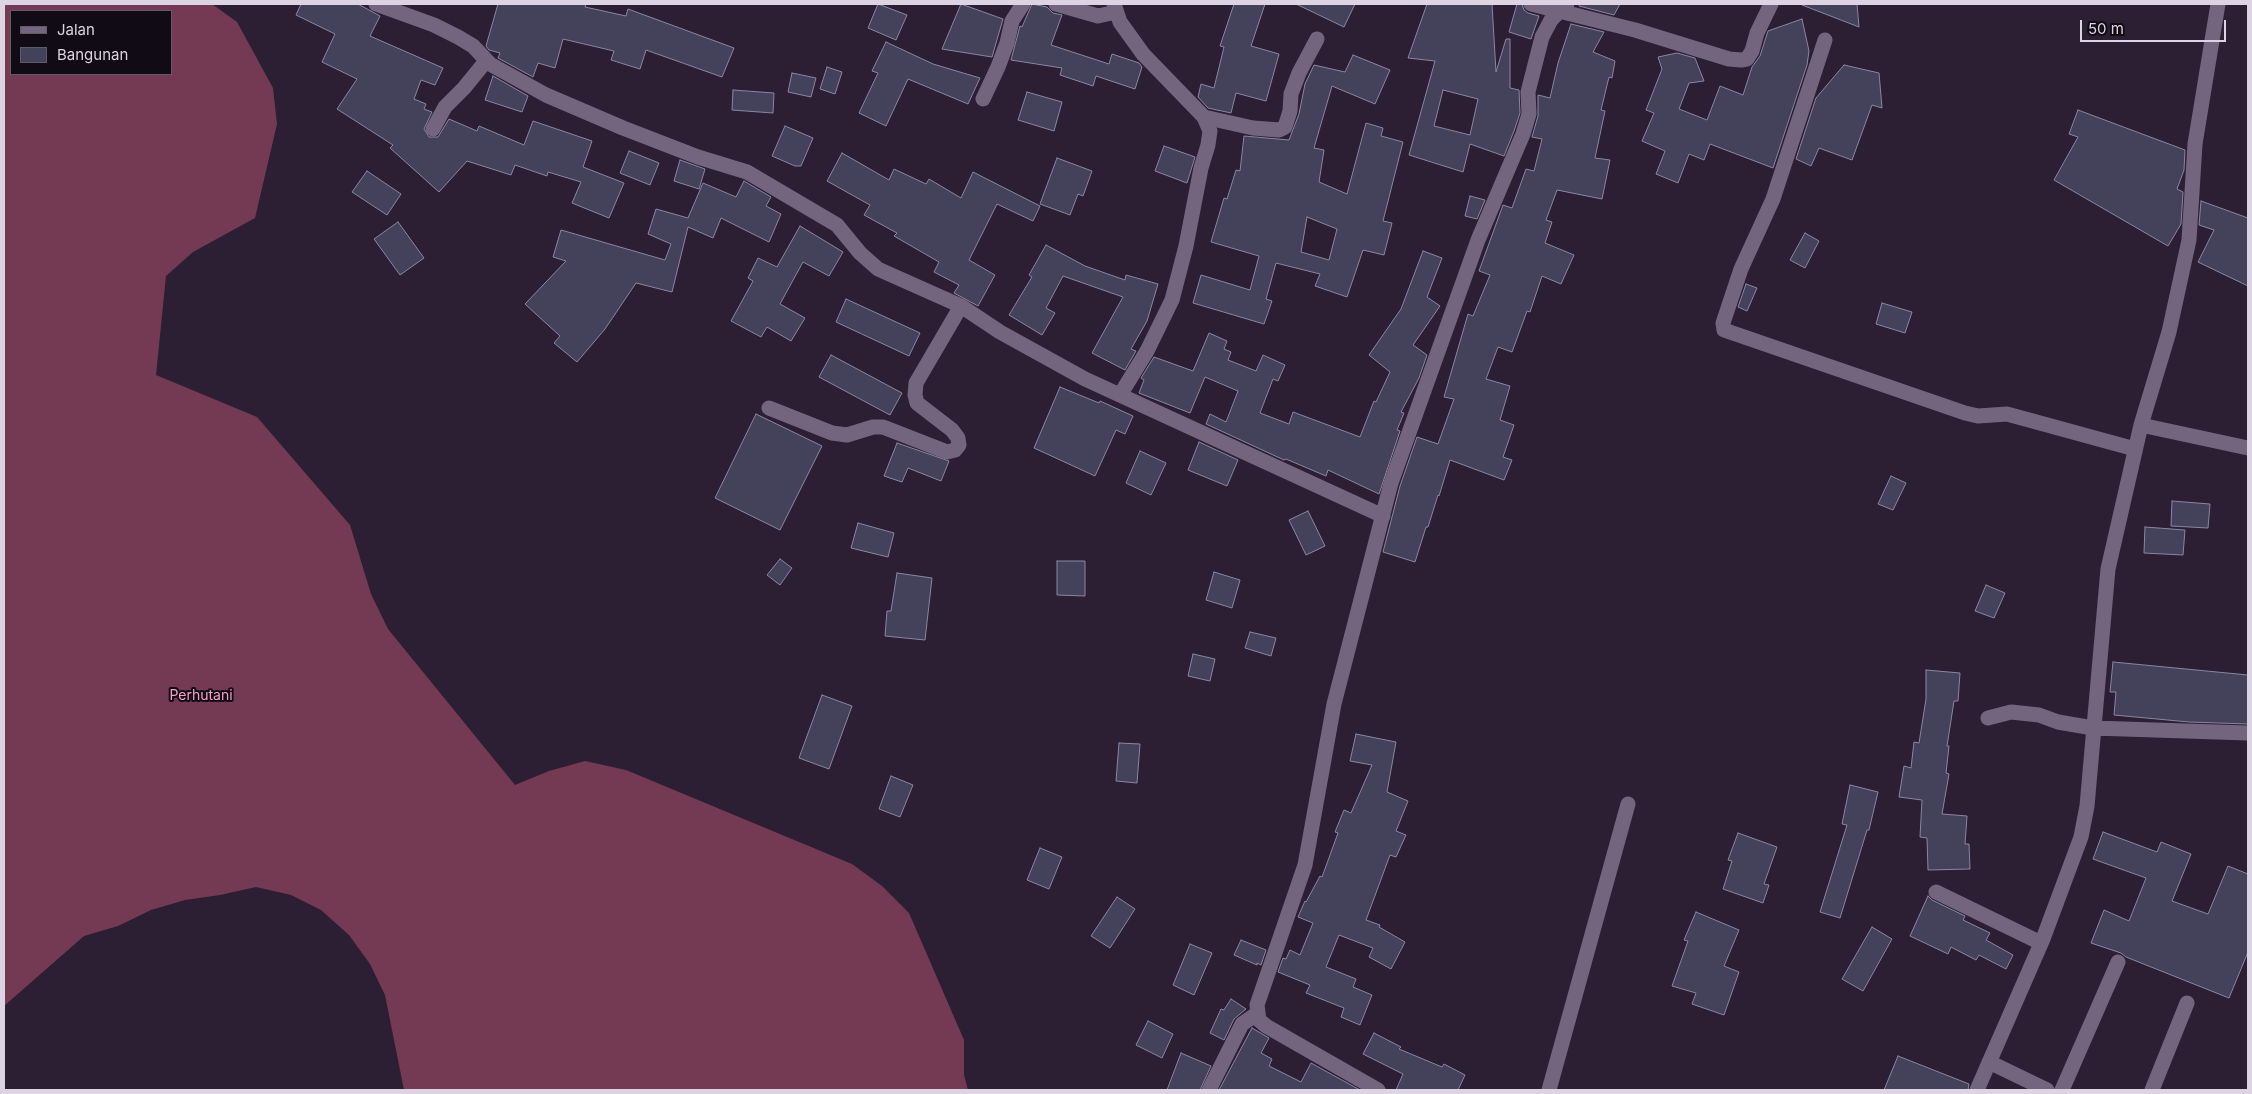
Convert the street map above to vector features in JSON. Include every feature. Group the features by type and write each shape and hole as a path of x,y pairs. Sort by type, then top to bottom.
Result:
{"street":[{"path":"376,4 415,11 473,46 486,60 546,95 615,125 698,157 747,172 837,225 860,253 878,269 961,306 1000,332 1085,379 1382,516"},
{"path":"983,98 1007,43 1012,20 1023,4"},
{"path":"1056,4 1098,16 1115,8 1120,22 1143,54 1204,117 1210,131 1186,246 1172,300 1147,351 1120,395"},
{"path":"1531,4 1564,7 1729,59 1741,60 1747,59 1752,51 1757,33 1771,4"},
{"path":"1977,1090 2041,943 2082,837 2087,806 2108,569 2141,425 2169,332 2189,240 2195,144 2218,4"},
{"path":"1378,1090 1266,1026 1259,1020 1260,994 1305,865 1334,704 1391,483 1478,240 1523,134 1529,114 1530,84 1542,37 1552,20 1564,7"},
{"path":"1204,117 1253,128 1279,130 1285,127 1290,111 1291,94 1299,73 1317,40"},
{"path":"1825,40 1773,199 1741,269 1723,323 1724,330 1965,413 1978,416 2007,414 2136,449"},
{"path":"432,129 446,107 486,60"},
{"path":"768,408 832,433 847,435 873,427 883,427 947,452 955,450 959,445 958,438 952,430 917,403 915,395 916,383 961,306"},
{"path":"2141,425 2248,448"},
{"path":"1988,718 2011,712 2039,715 2058,722 2093,728 2248,733"},
{"path":"1549,1090 1628,804"},
{"path":"1936,892 2041,943"},
{"path":"2062,1090 2118,962"},
{"path":"2152,1090 2187,1003"},
{"path":"1209,1090 1242,1024 1258,1013"},
{"path":"1989,1062 2047,1090"}],"green space":[{"name":"Perhutani","path":"4,4 212,4 237,22 273,88 277,124 255,218 193,252 166,276 156,375 257,417 350,525 371,594 388,629 515,785 549,771 585,761 626,770 852,864 882,886 909,913 964,1040 964,1075 968,1090 404,1090 385,995 370,964 349,935 321,910 291,895 256,887 185,900 151,910 118,926 84,936 4,1006"}],"building":[{"path":"301,4 358,4 380,16 370,36 443,68 435,85 421,80 414,99 426,104 424,109 432,112 424,129 429,137 438,137 449,119 477,131 479,126 524,145 533,121 592,141 583,167 624,183 609,218 572,203 581,182 548,172 547,176 515,165 511,175 467,161 439,192 390,148 393,145 337,109 357,79 322,62 335,34 296,15"},
{"path":"498,4 586,4 585,7 626,16 628,9 734,48 722,77 646,50 640,69 611,60 614,51 563,39 555,68 538,63 533,77 498,58 500,53 489,50 486,46"},
{"path":"878,4 907,15 896,40 868,28"},
{"path":"961,4 1003,19 992,57 942,49"},
{"path":"1032,4 1047,7 1053,13 1062,15 1051,45 1109,64 1112,54 1139,63 1142,67 1135,89 1096,76 1093,86 1060,75 1062,68 1011,60 1020,26 1022,27"},
{"path":"1234,4 1265,4 1251,46 1279,54 1266,101 1236,93 1231,113 1208,108 1198,97 1201,84 1214,88 1224,47 1220,46"},
{"path":"1296,4 1355,4 1344,27"},
{"path":"1427,4 1492,4 1496,72 1506,39 1510,39 1510,88 1519,90 1520,113 1504,156 1470,144 1463,172 1409,155 1435,61 1408,58","holes":["1443,90 1478,99 1470,135 1434,126"]},
{"path":"1517,4 1522,4 1524,10 1528,13 1539,16 1531,39 1509,32"},
{"path":"1580,4 1620,4 1614,15 1579,6"},
{"path":"1857,4 1859,27 1802,5"},
{"path":"1802,19 1809,51 1807,65 1773,168 1710,144 1704,160 1689,154 1678,183 1656,174 1665,151 1642,141 1654,113 1646,110 1662,69 1658,57 1677,53 1695,58 1704,81 1689,83 1679,109 1707,120 1720,86 1743,95 1752,67 1760,56 1768,31"},
{"path":"1571,24 1604,32 1593,52 1615,61 1612,78 1609,77 1601,110 1605,111 1595,158 1610,160 1602,199 1557,190 1546,220 1552,222 1545,243 1574,255 1561,284 1542,276 1530,312 1527,311 1512,352 1498,347 1486,379 1510,386 1500,420 1514,425 1503,457 1512,460 1504,480 1450,460 1415,562 1383,552 1400,486 1417,437 1438,444 1454,399 1444,397 1468,314 1473,316 1490,275 1479,271 1503,205 1512,208 1526,169 1534,171 1542,139 1532,137 1538,116 1538,95 1550,98 1558,63"},
{"path":"886,42 933,64 980,78 968,104 908,79 886,126 859,113 878,73 872,71"},
{"path":"1353,55 1390,70 1375,104 1332,86 1314,148 1324,150 1319,182 1347,194 1366,123 1383,128 1381,136 1403,142 1383,221 1392,223 1384,255 1363,250 1347,297 1315,286 1320,274 1276,263 1266,299 1272,301 1264,324 1193,303 1201,275 1250,290 1259,256 1211,242 1224,198 1227,199 1236,170 1240,171 1244,136 1289,140 1299,114 1305,84 1314,65 1345,72","holes":["1307,217 1337,229 1329,260 1301,252"]},
{"path":"1844,65 1879,73 1882,108 1872,105 1852,160 1819,148 1811,166 1796,159 1816,98"},
{"path":"827,67 842,72 835,94 820,89"},
{"path":"792,73 816,78 811,97 788,92"},
{"path":"493,76 528,96 522,112 485,100"},
{"path":"733,90 774,93 773,113 732,110"},
{"path":"1027,92 1062,102 1054,131 1018,120"},
{"path":"2078,110 2185,150 2184,170 2177,189 2183,192 2181,224 2168,246 2054,180 2078,137 2069,134"},
{"path":"785,126 813,138 801,166 795,166 772,156"},
{"path":"1164,146 1195,157 1187,183 1155,171"},
{"path":"629,151 659,163 650,185 620,173"},
{"path":"842,153 889,180 894,169 926,184 929,179 961,198 973,172 1040,206 1033,221 997,204 969,260 995,275 978,306 954,293 959,285 934,272 939,262 894,236 897,233 864,215 870,205 827,181"},
{"path":"1057,158 1092,171 1083,196 1078,194 1070,215 1040,204"},
{"path":"680,160 705,169 699,189 674,181"},
{"path":"367,171 401,194 387,215 352,192"},
{"path":"744,181 771,197 766,206 781,214 769,242 721,218 713,238 688,227 672,292 636,283 605,329 577,362 554,343 560,336 525,304 566,261 553,257 561,230 665,260 671,244 648,234 656,209 688,218 703,183 736,197"},
{"path":"1470,196 1485,200 1477,219 1465,216"},
{"path":"2201,201 2248,218 2248,286 2198,262 2214,230 2199,225"},
{"path":"398,222 424,258 400,275 374,239"},
{"path":"800,226 843,252 829,276 803,262 780,304 805,318 791,341 767,327 761,337 731,321 753,281 748,278 758,258 777,267"},
{"path":"1805,233 1819,241 1805,268 1790,260"},
{"path":"1046,245 1085,266 1125,280 1126,275 1158,284 1147,321 1131,349 1136,351 1125,370 1092,353 1123,297 1063,276 1046,308 1055,313 1042,335 1009,315 1032,277 1029,275"},
{"path":"1423,251 1442,258 1427,297 1440,306 1413,345 1427,355 1419,378 1401,412 1404,413 1397,430 1400,431 1379,494 1328,470 1326,476 1286,459 1284,460 1206,424 1210,414 1226,422 1238,391 1205,377 1190,413 1139,393 1144,380 1141,378 1154,357 1193,371 1209,333 1227,341 1224,349 1231,352 1228,360 1256,371 1263,355 1285,365 1278,381 1273,379 1260,413 1289,424 1293,412 1360,437 1374,401 1376,402 1390,372 1369,355 1401,309"},
{"path":"1746,284 1757,288 1747,311 1738,307"},
{"path":"846,299 920,333 909,356 836,322"},
{"path":"1882,303 1912,312 1905,333 1876,324"},
{"path":"831,355 902,393 890,415 819,377"},
{"path":"1060,387 1099,403 1100,401 1133,416 1125,434 1116,430 1095,476 1034,448"},
{"path":"756,414 822,446 780,530 715,498"},
{"path":"1199,442 1238,460 1227,486 1188,470"},
{"path":"897,443 949,461 941,481 908,468 902,482 884,476"},
{"path":"1140,451 1166,463 1151,495 1126,483"},
{"path":"1891,476 1906,483 1893,510 1878,504"},
{"path":"2172,501 2210,504 2208,528 2171,526"},
{"path":"1308,511 1325,546 1306,555 1289,520"},
{"path":"858,523 894,533 888,557 851,548"},
{"path":"2145,527 2185,530 2183,555 2144,553"},
{"path":"780,559 792,568 780,585 767,575"},
{"path":"1057,561 1085,561 1085,596 1057,595"},
{"path":"1214,572 1240,580 1232,608 1206,600"},
{"path":"897,573 932,578 925,640 885,636 887,611 891,611"},
{"path":"1986,585 2005,593 1994,618 1975,611"},
{"path":"1250,632 1276,638 1271,656 1245,648"},
{"path":"1193,654 1215,659 1210,681 1188,676"},
{"path":"2113,662 2248,675 2248,724 2189,722 2114,715 2116,692 2110,692"},
{"path":"1926,670 1960,673 1958,701 1954,701 1947,746 1949,746 1946,773 1949,774 1942,814 1967,816 1965,844 1969,844 1970,869 1928,870 1927,838 1920,837 1922,800 1899,797 1904,766 1911,768 1914,742 1919,743 1926,699"},
{"path":"822,695 852,706 829,769 799,758"},
{"path":"1356,734 1396,742 1387,792 1408,801 1396,831 1406,835 1396,857 1390,855 1366,920 1380,925 1379,927 1405,942 1391,969 1369,957 1373,948 1339,935 1326,967 1356,979 1353,987 1372,995 1360,1025 1341,1017 1344,1008 1306,993 1310,985 1278,972 1283,958 1286,959 1290,950 1300,955 1313,923 1298,917 1320,876 1322,877 1338,833 1335,832 1344,810 1351,813 1372,765 1350,761"},
{"path":"1119,743 1140,744 1137,783 1116,781"},
{"path":"891,776 913,785 900,817 879,809"},
{"path":"1850,785 1878,792 1869,830 1867,830 1840,918 1820,912 1847,825 1842,824"},
{"path":"2103,832 2157,852 2161,842 2191,854 2172,901 2208,914 2228,866 2248,874 2248,952 2229,998 2126,957 2121,953 2091,943 2104,910 2129,921 2146,878 2093,859"},
{"path":"1738,833 1777,847 1764,884 1769,885 1763,903 1723,889 1732,861 1728,860"},
{"path":"1040,848 1062,857 1049,889 1027,880"},
{"path":"1928,896 1932,900 1965,916 1963,920 1990,933 1986,940 2013,955 2006,969 1979,955 1976,960 1951,947 1948,954 1910,936"},
{"path":"1117,897 1135,909 1110,948 1091,936"},
{"path":"1696,912 1739,930 1724,966 1739,972 1724,1015 1692,1004 1696,993 1672,986 1688,941 1684,940"},
{"path":"1872,927 1892,939 1863,991 1842,979"},
{"path":"1241,940 1266,950 1261,965 1234,955"},
{"path":"1190,944 1212,953 1194,995 1173,985"},
{"path":"1231,999 1246,1009 1234,1019 1224,1040 1210,1033 1221,1009 1224,1010"},
{"path":"1148,1021 1173,1034 1162,1058 1136,1045"},
{"path":"1252,1028 1269,1038 1261,1053 1272,1059 1269,1066 1301,1082 1311,1063 1360,1090 1219,1090"},
{"path":"1374,1033 1401,1047 1399,1049 1442,1067 1444,1064 1465,1075 1458,1090 1396,1090 1403,1074 1363,1054"},
{"path":"1181,1053 1211,1066 1200,1090 1167,1090"},
{"path":"1898,1056 1969,1084 1968,1090 1884,1090"}]}
